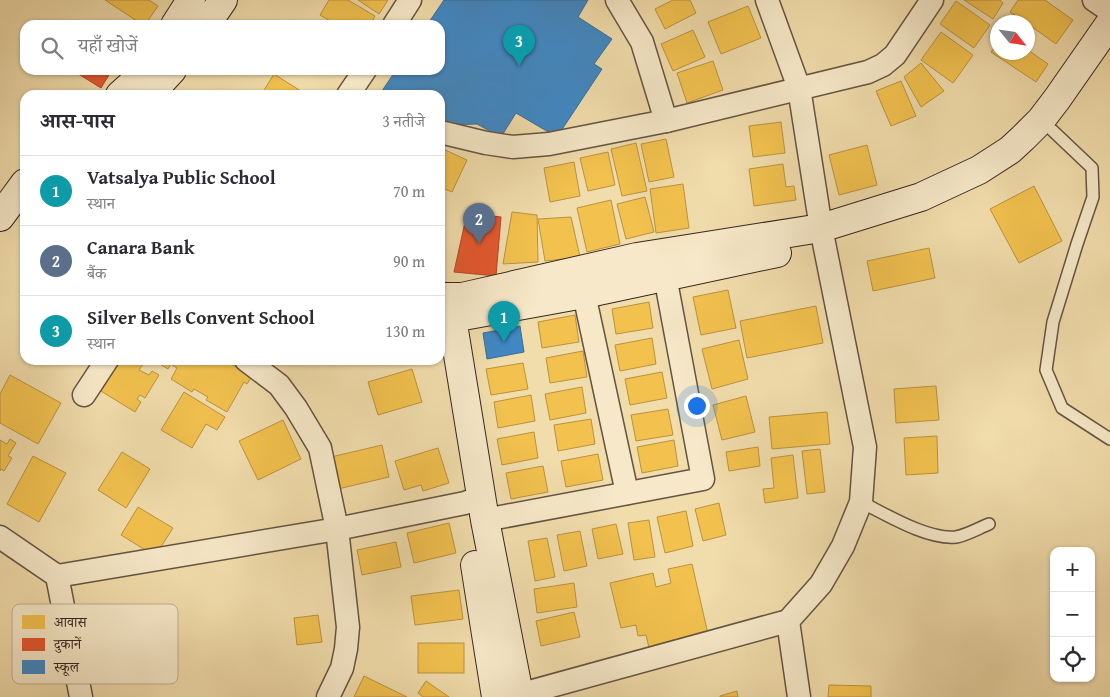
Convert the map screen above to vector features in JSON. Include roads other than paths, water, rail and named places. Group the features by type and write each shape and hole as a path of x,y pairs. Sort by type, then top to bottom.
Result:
{"street":[{"path":"178,20 191,0"},
{"path":"209,20 223,0"},
{"path":"397,20 410,0"},
{"path":"617,0 642,42 666,121"},
{"path":"446,307 477,507 511,696 788,621 821,584 843,546 861,502 865,447 823,235 799,88 767,0"},
{"path":"445,133 513,147 549,144 666,121 868,72 883,65 895,56 932,0"},
{"path":"1094,0 1110,10"},
{"path":"446,307 584,294 665,276 823,235 921,197 979,170 1010,150 1041,120 1110,23"},
{"path":"446,307 462,297 637,257 823,235 849,239 936,208 994,182 1010,171 1052,130 1110,53"},
{"path":"0,217 20,190"},
{"path":"0,537 57,576 477,507 627,493 703,479 665,276"},
{"path":"584,294 627,493"},
{"path":"84,395 104,365"},
{"path":"252,365 279,386 296,408 320,448 337,529 348,627 342,668 328,697"},
{"path":"443,365 477,507"},
{"path":"57,576 63,604"},
{"path":"788,621 799,697"},
{"path":"78,684 81,697"}],"lane":[{"path":"1052,130 1092,168 1093,197 1053,322 1046,370 1062,408 1110,439"},
{"path":"861,502 929,535 944,538 958,536 989,524"}],"place":[{"name":"Silver Bells Convent School","path":"519,66"},
{"name":"Canara Bank","path":"479,244"},
{"name":"Vatsalya Public School","path":"504,342"}]}
